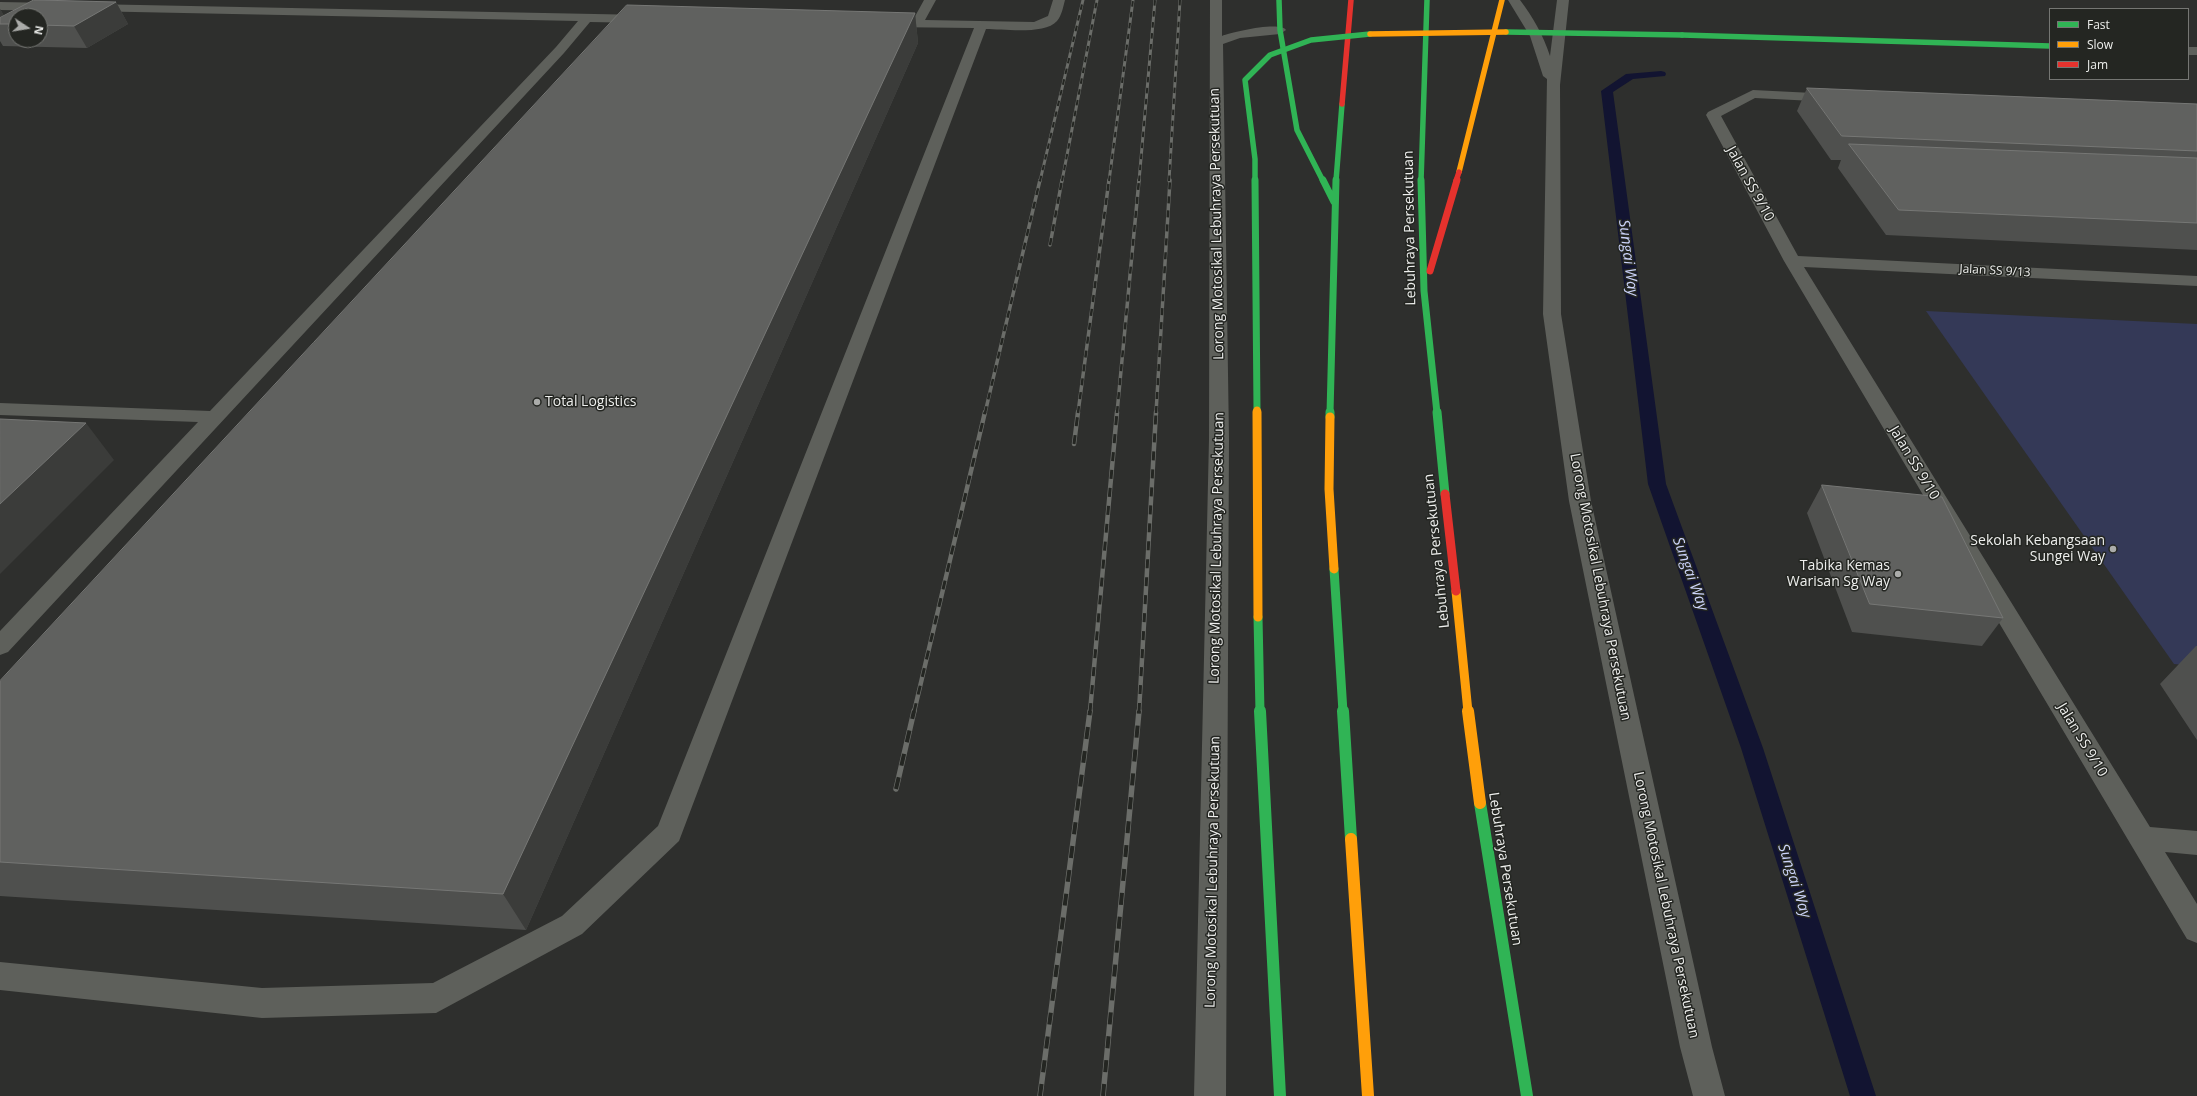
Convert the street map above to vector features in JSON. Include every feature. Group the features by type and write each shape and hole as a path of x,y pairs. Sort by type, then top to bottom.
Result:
{"main road":[{"path":"1279,0 1280,30 1297,130 1334,202"},
{"path":"1351,0 1334,202 1329,489 1368,1096"},
{"name":"Lebuhraya Persekutuan","path":"1426,0 1421,190 1424,291 1473,756 1527,1096"},
{"path":"1424,291 1471,129 1502,0"},
{"path":"1280,1096 1259,684 1255,159 1245,80 1270,55 1311,40 1379,33 1460,31 1675,35 2049,46"}],"street":[{"path":"150,9 166,0"},
{"path":"916,24 930,0"},
{"path":"877,23 1034,26 1048,23 1054,18 1059,0"},
{"name":"Lorong Motosikal Lebuhraya Persekutuan","path":"1210,1096 1219,440 1215,43 1216,0"},
{"path":"1514,0 1526,15 1539,39 1553,85"},
{"name":"Lorong Motosikal Lebuhraya Persekutuan","path":"1563,0 1553,85 1552,314 1580,501 1694,1039 1709,1096"},
{"path":"0,6 63,7"},
{"path":"79,7 658,19"},
{"path":"0,646 560,50 588,18"},
{"path":"0,976 262,1003 436,998 572,924 669,833 981,25"},
{"path":"1215,43 1238,34 1280,30"},
{"name":"Jalan SS 9/10","path":"1848,98 1753,94 1713,115 1792,261 2197,930"},
{"name":"Jalan SS 9/13","path":"1792,261 2197,282"},
{"path":"0,409 216,417"},
{"path":"2141,838 2197,843"}],"shaded area":[{"path":"1926,311 2197,324 2197,666 2174,664"}],"building":[{"path":"34,0 116,2 74,26 48,25 48,8 19,8"},
{"name":"Total Logistics","path":"627,5 915,13 503,894 0,862 0,681"},
{"path":"8,14 8,24 0,24 0,18"},
{"path":"1807,88 2197,104 2197,151 1842,136"},
{"path":"1849,144 2197,158 2197,223 1899,210"},
{"path":"0,419 86,423 0,504"},
{"path":"1822,485 1942,497 2003,618 1870,604"}],"waterway":[{"name":"Sungai Way","path":"1661,74 1630,76 1607,91 1657,484 1752,748 1863,1096"}],"railway":[{"path":"1040,181 1083,0"},
{"path":"1062,181 1097,0"},
{"path":"1109,181 1133,0"},
{"path":"1139,181 1155,0"},
{"path":"1169,181 1180,0"},
{"path":"985,413 1040,180"},
{"path":"1050,245 1062,180"},
{"path":"1078,413 1109,180"},
{"path":"1117,413 1139,180"},
{"path":"1156,413 1170,180"},
{"path":"914,712 985,412"},
{"path":"1074,444 1078,412"},
{"path":"1090,712 1117,412"},
{"path":"1139,712 1156,412"},
{"path":"896,789 914,711"},
{"path":"1040,1096 1090,711"},
{"path":"1103,1096 1139,711"}],"traffic: fast":[{"path":"1279,0 1280,30 1297,130 1334,202"},
{"path":"1427,0 1421,190 1424,291 1445,494"},
{"path":"1506,32 1682,35"},
{"path":"1257,410 1255,159 1245,80 1270,55 1311,40 1370,34"},
{"path":"1682,35 2049,46"},
{"path":"1330,417 1334,202 1342,104"},
{"path":"1334,569 1351,839"},
{"path":"1258,617 1259,684 1280,1096"},
{"path":"1480,803 1527,1096"}],"traffic: slow":[{"path":"1459,172 1502,0"},
{"path":"1370,34 1506,32"},
{"path":"1257,410 1258,617"},
{"path":"1330,417 1329,489 1334,569"},
{"path":"1456,591 1473,756 1480,803"},
{"path":"1351,839 1368,1096"}],"traffic: jam":[{"path":"1342,104 1351,0"},
{"path":"1430,271 1459,172"},
{"path":"1445,494 1456,591"}],"place":[{"name":"Total Logistics","path":"537,402"},
{"name":"Sekolah Kebangsaan Sungei Way","path":"2113,549"},
{"name":"Tabika Kemas Warisan Sg Way","path":"1898,574"}]}
